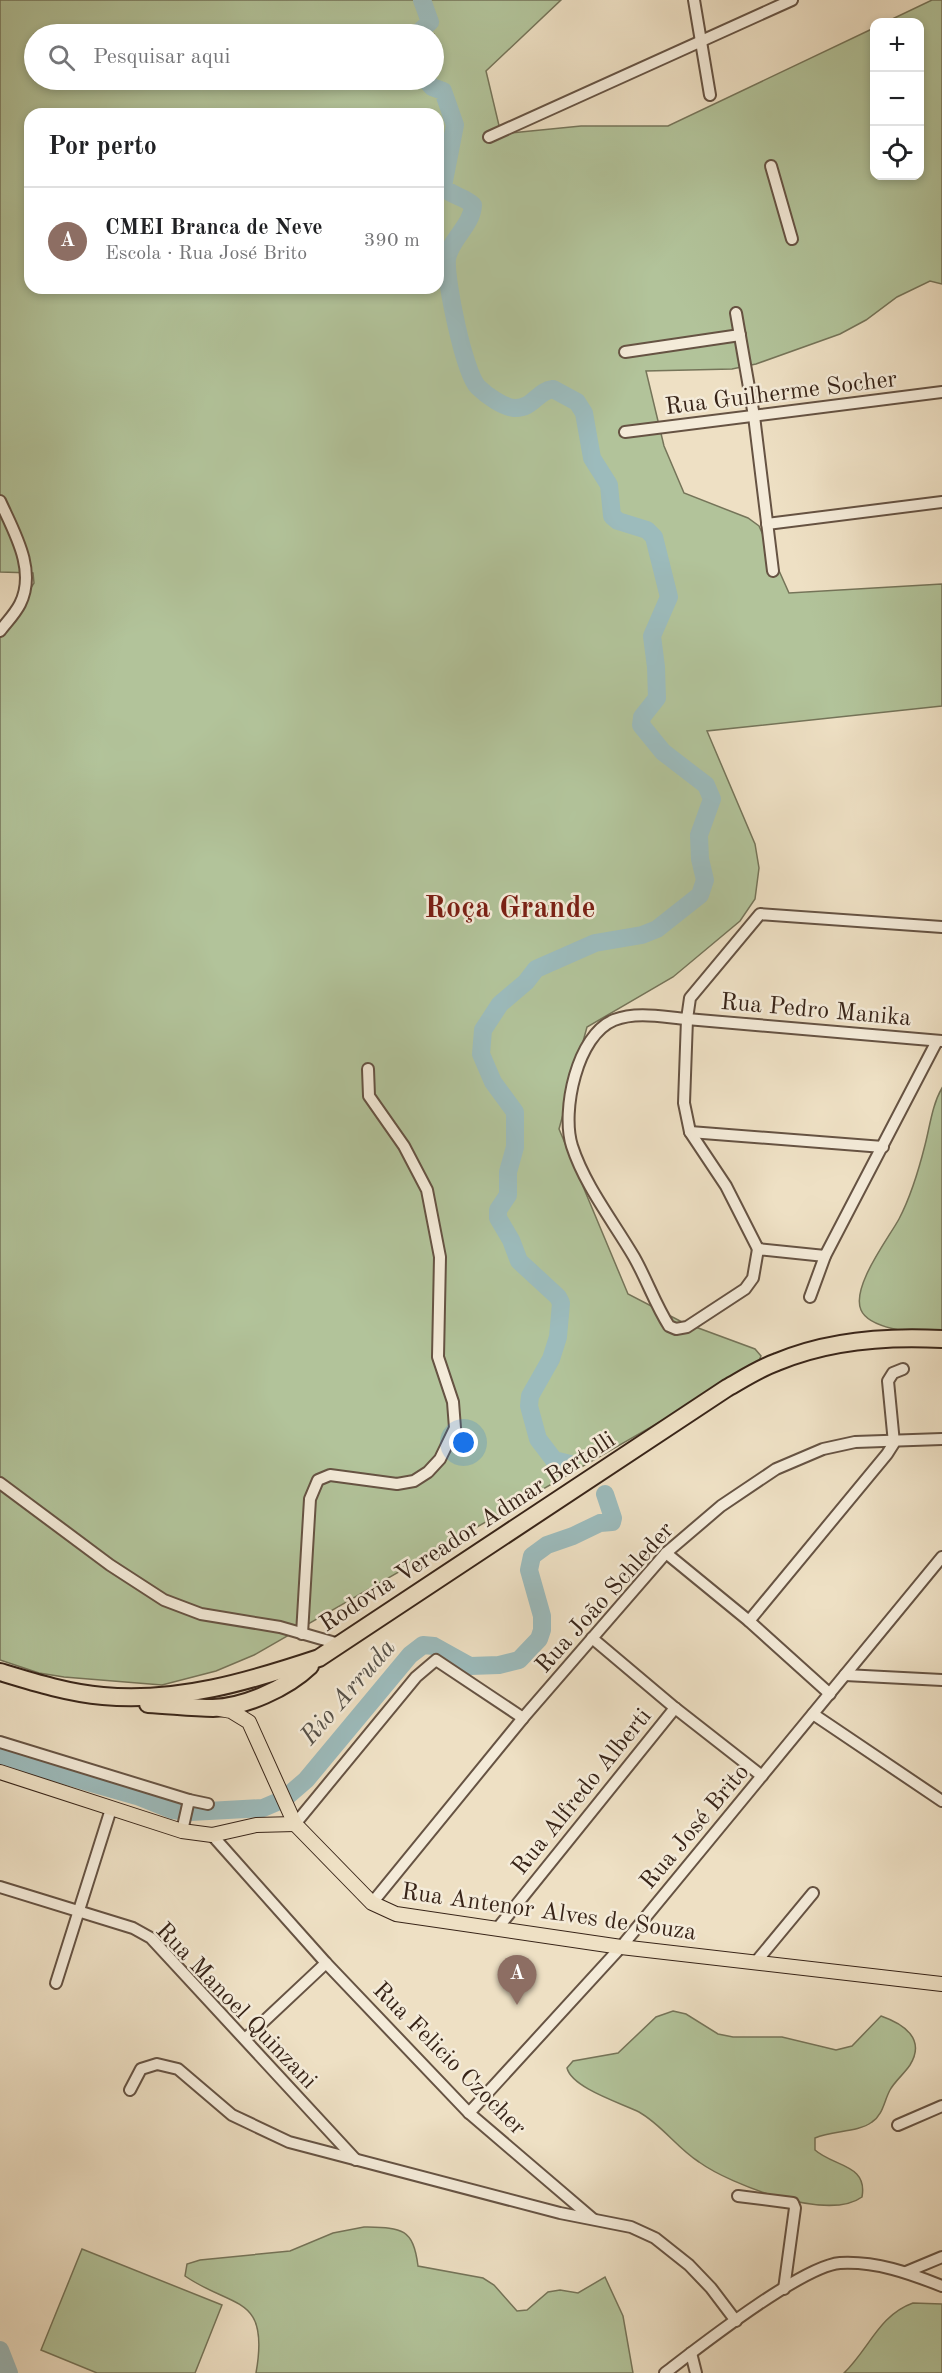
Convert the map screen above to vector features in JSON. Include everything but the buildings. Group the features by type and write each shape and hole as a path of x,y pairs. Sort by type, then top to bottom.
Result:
{"highway":[{"name":"Rodovia Vereador Admar Bertolli","path":"0,1672 37,1683 103,1696 196,1692 250,1681 319,1658 727,1388 775,1362 825,1346 903,1337 942,1339"},
{"path":"103,1696 143,1704 215,1708 255,1698 282,1686 319,1658"}],"main road":[{"path":"215,1708 231,1711 249,1722 255,1698"},
{"name":"Rua Antenor Alves de Souza","path":"249,1722 296,1824 372,1903 396,1914 621,1947 942,1984"},
{"path":"0,1772 182,1831 212,1835 256,1825 296,1824"}],"street":[{"path":"694,0 710,95"},
{"path":"489,137 700,44 792,0"},
{"path":"771,166 792,239"},
{"path":"736,313 754,416 773,571"},
{"path":"625,352 740,334"},
{"name":"Rua Guilherme Socher","path":"625,432 942,392"},
{"path":"0,501 24,554 26,588 19,605 0,631"},
{"path":"767,524 942,502"},
{"path":"825,1256 758,1249 726,1186 690,1132 684,1103 690,998 760,914 942,927"},
{"name":"Rua Pedro Manika","path":"758,1249 755,1272 745,1289 687,1327 676,1329 669,1326 643,1274 588,1182 571,1144 568,1108 572,1081 595,1036 613,1020 645,1015 940,1041"},
{"path":"810,1297 825,1256 940,1041"},
{"path":"302,1634 310,1499 318,1480 330,1475 397,1484 414,1481 428,1472 440,1459 455,1428 453,1402 438,1357 440,1257 427,1190 409,1154 369,1096 368,1069"},
{"path":"690,1132 883,1147"},
{"path":"749,1621 894,1443 888,1381 892,1373 903,1369"},
{"name":"Rua João Schleder","path":"372,1903 523,1718 666,1553 721,1506 776,1470 823,1449 855,1442 894,1443 942,1439"},
{"path":"0,1483 110,1565 164,1600 201,1614 280,1627 339,1644"},
{"path":"666,1553 749,1621 830,1694"},
{"name":"Rua José Brito","path":"469,2113 621,1947 942,1557"},
{"path":"592,1638 675,1708 762,1776"},
{"path":"296,1824 416,1677 436,1660 523,1718"},
{"path":"845,1675 942,1680"},
{"name":"Rua Alfredo Alberti","path":"497,1929 675,1708"},
{"path":"813,1714 942,1801"},
{"path":"0,1742 208,1804"},
{"path":"182,1831 189,1800"},
{"path":"56,1983 111,1809"},
{"name":"Rua Felicio Czocher","path":"212,1835 326,1962 469,2113 593,2219 631,2227 655,2238 711,2288 736,2321"},
{"name":"Rua Manoel Quinzani","path":"0,1887 133,1928 151,1938 356,2160"},
{"path":"755,1963 813,1893"},
{"path":"244,2039 326,1962"},
{"path":"130,2090 141,2069 158,2064 178,2068 232,2115 289,2142 444,2185 593,2219"},
{"path":"898,2125 942,2106"},
{"path":"738,2196 793,2203 795,2208 784,2289"},
{"path":"906,2272 942,2257"},
{"path":"665,2373 736,2321 810,2272 838,2263 866,2264 906,2272 942,2286"},
{"path":"691,2353 696,2373"}],"green space":[{"path":"0,0 561,0 486,71 501,134 581,126 668,126 870,30 870,180 924,180 924,18 894,18 932,0 942,0 942,284 930,281 897,297 866,320 840,334 756,364 732,369 646,371 664,446 684,493 748,518 759,526 789,593 942,584 942,706 707,731 755,844 759,868 755,899 740,921 673,977 587,1027 559,1129 628,1294 682,1322 755,1349 761,1356 758,1363 747,1372 254,1655 216,1671 162,1685 64,1677 39,1673 0,1660 0,635 34,583 33,573 0,572"},
{"path":"942,1088 942,1335 885,1327 866,1317 861,1310 859,1300 872,1263 899,1219 911,1192 934,1108"},
{"path":"673,2011 686,2014 718,2034 733,2037 782,2037 836,2050 852,2046 881,2016 905,2028 914,2040 914,2056 910,2065 890,2090 879,2116 866,2126 815,2138 815,2150 848,2167 860,2178 862,2197 847,2204 804,2203 780,2198 733,2181 691,2156 647,2117 587,2088 571,2075 567,2068 573,2061 618,2053 656,2017"},
{"path":"364,2227 396,2229 403,2232 413,2244 418,2266 483,2278 494,2285 517,2311 527,2310 548,2292 560,2290 578,2293 605,2277 623,2316 633,2373 256,2373 259,2348 258,2329 252,2316 244,2307 185,2276 187,2264 200,2260 290,2251 333,2233"},
{"path":"82,2249 222,2305 195,2373 97,2373 41,2350"},
{"path":"913,2303 942,2304 942,2373 844,2373 883,2324 901,2308"}],"waterway":[{"name":"Rio Arruda","path":"422,0 430,22 428,24"},
{"name":"Rio Arruda","path":"440,90 443,91 455,125 444,181"},
{"name":"Rio Arruda","path":"444,187 473,205 469,219 449,252 447,270 456,325 467,364 478,387 500,403 514,408 526,406 543,393 553,389 577,402 584,413 592,458 609,485 612,516 618,521 647,530 654,537 669,597 652,636 657,698 642,717 641,725 663,752 706,785 712,799 699,835 700,859 705,880 700,895 657,929 642,935 595,943 536,969 526,982 500,1004 483,1030 481,1054 493,1082 515,1112 515,1147 508,1172 508,1195 498,1210 498,1218 511,1240 519,1261 558,1297 561,1303 558,1337 551,1359 530,1396 529,1406 538,1439 554,1460 570,1464"},
{"name":"Rio Arruda","path":"0,1757 137,1796 172,1810 190,1812 263,1808 284,1799 306,1780 410,1655 423,1645 434,1646 470,1666 499,1665 519,1660 539,1639 542,1630 542,1616 529,1570 532,1556 547,1545 600,1523 612,1522 613,1518 605,1494"},
{"path":"0,2350 9,2373"}],"place":[{"name":"CMEI Branca de Neve","path":"517,2005"}],"district":[{"name":"Roça Grande","path":"510,907"}]}
